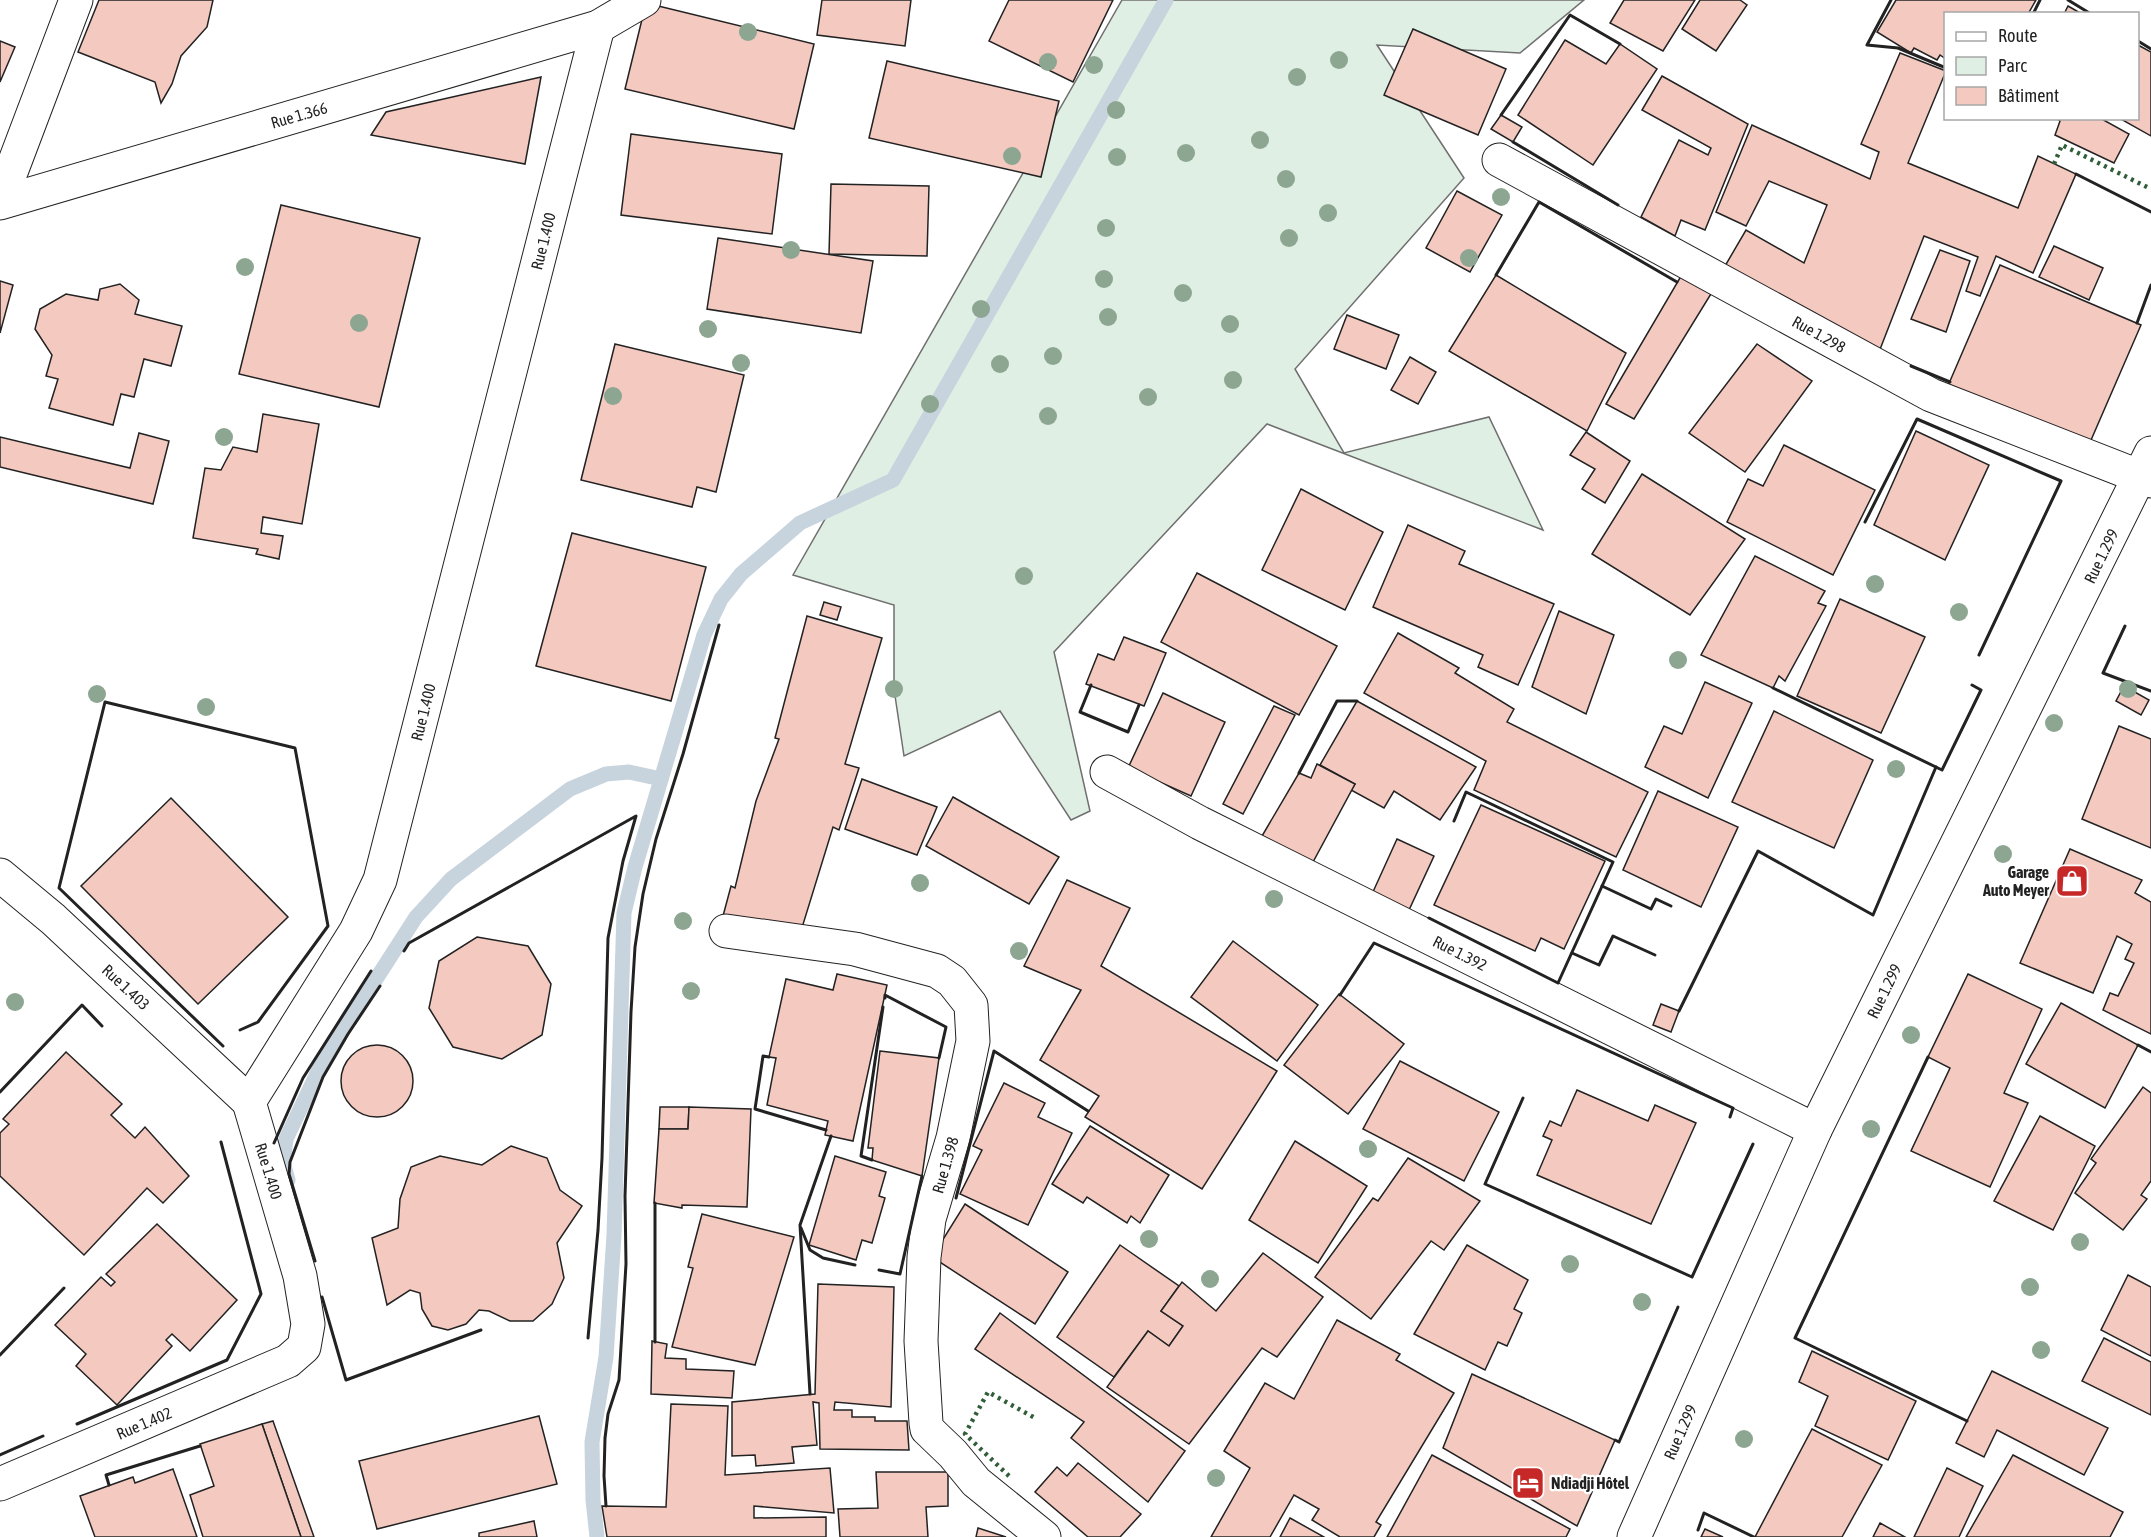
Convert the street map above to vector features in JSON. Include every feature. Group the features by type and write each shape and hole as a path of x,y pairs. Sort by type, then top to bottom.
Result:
{"street":[{"path":"0,202 76,0"},
{"name":"Rue 1.366","path":"0,202 598,27 644,0"},
{"name":"Rue 1.400","path":"288,1361 304,1347 309,1324 300,1276 249,1102 356,932 380,880 598,27"},
{"name":"Rue 1.298","path":"1499,160 1931,395 2147,470"},
{"name":"Rue 1.299","path":"1634,1537 1815,1130 2147,470"},
{"name":"Rue 1.392","path":"1107,772 1210,828 1815,1130"},
{"name":"Rue 1.403","path":"0,875 53,919 249,1102"},
{"name":"Rue 1.398","path":"726,931 855,949 937,971 952,981 971,1005 973,1041 953,1138 929,1219 924,1257 921,1341 926,1423 932,1434 953,1454 976,1482 1044,1537"},
{"name":"Rue 1.402","path":"0,1484 288,1361"}],"green space":[{"path":"1122,0 1584,0 1520,53 1377,45 1464,178 1295,369 1344,453 1489,417 1543,530 1267,424 1054,652 1090,811 1071,820 1000,711 904,756 894,689 894,605 793,575"}],"building":[{"path":"99,0 213,0 207,27 181,56 172,84 161,103 155,82 78,52"},
{"path":"822,0 911,0 905,46 817,35"},
{"path":"1009,0 1113,0 1073,82 989,41"},
{"path":"1624,0 1695,0 1663,51 1610,23"},
{"path":"1700,0 1740,0 1747,5 1716,51 1682,29"},
{"path":"1896,0 2036,0 2029,12 1944,12 1944,58 1940,55 1937,60 1914,48 1911,53 1877,32"},
{"path":"646,3 814,44 794,129 625,89"},
{"path":"2068,6 2078,12 2065,12"},
{"path":"1413,29 1506,69 1478,135 1384,95"},
{"path":"1565,40 1606,64 1620,44 1657,69 1593,165 1518,115"},
{"path":"0,41 15,47 0,82"},
{"path":"2139,46 2151,52 2151,136 2123,120 2139,120"},
{"path":"1900,53 1944,70 1944,76 1908,163 2018,208 2038,156 2076,174 2033,273 1996,256 1980,296 1966,291 1978,257 1924,236 1879,352 1725,266 1746,230 1804,263 1827,205 1769,181 1746,226 1716,212 1752,125 1870,179 1879,152 1861,144"},
{"path":"887,61 1059,101 1041,177 869,138"},
{"path":"1662,76 1748,124 1705,230 1681,220 1675,236 1641,217 1679,140 1708,155 1711,148 1642,110"},
{"path":"541,77 525,164 371,135 386,112"},
{"path":"1501,115 1522,127 1513,142 1491,129"},
{"path":"2104,120 2129,134 2114,163 2055,135 2060,121"},
{"path":"631,134 782,154 772,234 621,215"},
{"path":"831,184 929,186 927,256 829,254"},
{"path":"1457,191 1502,215 1470,272 1426,248"},
{"path":"281,205 420,238 379,407 239,374"},
{"path":"718,238 873,261 861,333 707,309"},
{"path":"2054,246 2103,268 2089,300 2039,277"},
{"path":"1940,250 1970,261 1946,332 1911,319"},
{"path":"2000,265 2141,325 2088,447 1947,388"},
{"path":"1684,271 1714,289 1634,419 1606,404"},
{"path":"1496,275 1626,353 1587,431 1449,351"},
{"path":"0,281 13,285 0,333"},
{"path":"120,284 139,300 135,314 182,326 171,366 144,359 134,397 121,394 113,425 49,408 58,379 46,376 52,355 35,329 40,309 66,294 98,300 100,289"},
{"path":"1347,315 1399,335 1386,369 1334,349"},
{"path":"615,344 744,375 716,492 697,487 692,507 581,480"},
{"path":"1757,344 1812,381 1745,472 1689,433"},
{"path":"1410,357 1436,372 1418,404 1391,390"},
{"path":"263,414 319,424 302,524 263,517 261,533 283,536 279,559 256,554 258,549 193,538 205,468 221,470 233,447 257,452"},
{"path":"1916,431 1989,465 1945,560 1874,525"},
{"path":"1586,432 1630,461 1605,503 1582,489 1595,469 1570,455"},
{"path":"139,433 169,441 153,504 0,467 0,437 130,468"},
{"path":"1784,445 1875,490 1833,575 1727,522 1748,479 1763,486"},
{"path":"1642,474 1745,539 1690,615 1592,554"},
{"path":"1301,489 1383,532 1345,610 1262,570"},
{"path":"1408,525 1465,551 1459,564 1554,604 1518,685 1478,667 1483,655 1373,607"},
{"path":"572,533 706,567 671,701 536,666"},
{"path":"1755,556 1825,591 1818,603 1826,606 1785,681 1779,676 1773,688 1701,655"},
{"path":"1197,573 1337,646 1299,715 1161,642"},
{"path":"1840,599 1925,637 1881,733 1797,696"},
{"path":"824,602 841,607 837,620 820,615"},
{"path":"1559,611 1614,635 1586,714 1532,687"},
{"path":"807,616 882,638 845,764 859,768 839,830 833,827 801,931 723,916 731,886 735,888 756,801 779,739 775,738"},
{"path":"1398,633 1459,668 1455,673 1514,709 1507,722 1648,792 1616,857 1474,790 1486,761 1364,693"},
{"path":"1124,637 1166,653 1144,706 1086,684 1098,654 1114,660"},
{"path":"1705,682 1752,703 1708,798 1645,767 1664,726 1682,734"},
{"path":"2124,686 2149,700 2141,715 2116,701"},
{"path":"1163,693 1225,722 1191,796 1128,768"},
{"path":"1357,701 1476,767 1440,820 1394,791 1384,808 1351,790 1355,784 1320,765"},
{"path":"1274,706 1295,715 1243,814 1223,804"},
{"path":"1774,711 1873,760 1834,848 1732,802"},
{"path":"2119,726 2151,739 2151,848 2082,819"},
{"path":"1317,764 1355,784 1313,862 1262,836 1299,773 1311,778"},
{"path":"862,779 937,807 917,855 845,829"},
{"path":"1658,791 1738,827 1701,907 1623,870"},
{"path":"953,797 1059,857 1029,904 926,846"},
{"path":"171,798 288,917 198,1004 81,886"},
{"path":"1481,805 1605,861 1564,949 1541,938 1535,951 1434,905"},
{"path":"1397,839 1434,856 1409,910 1372,894"},
{"path":"2070,849 2142,880 2135,893 2151,902 2151,1034 2103,1010 2110,993 2118,996 2134,963 2125,959 2132,944 2117,936 2093,993 2020,963"},
{"path":"1067,880 1130,908 1101,966 1277,1071 1202,1189 1085,1117 1099,1096 1040,1060 1081,990 1024,966"},
{"path":"477,937 528,946 551,984 542,1035 502,1059 453,1047 429,1008 439,961"},
{"path":"1233,941 1318,1005 1277,1061 1191,997"},
{"path":"837,974 887,985 853,1141 825,1135 828,1121 767,1105 776,1058 769,1057 786,979 833,990"},
{"path":"1968,974 2042,1009 2004,1093 2028,1103 1990,1187 1911,1151 1950,1068 1928,1057"},
{"path":"1339,994 1404,1044 1348,1114 1284,1065"},
{"path":"2061,1003 2138,1045 2105,1108 2026,1064"},
{"path":"1661,1004 1679,1011 1671,1032 1653,1025"},
{"path":"377,1045 397,1051 407,1061 413,1081 407,1101 397,1111 377,1117 357,1111 347,1101 341,1081 347,1061 357,1051"},
{"path":"880,1051 939,1058 922,1176 872,1160 873,1148 868,1148"},
{"path":"66,1052 122,1104 111,1115 135,1138 145,1127 189,1176 163,1203 147,1188 84,1255 0,1176 0,1133 9,1124 3,1119"},
{"path":"1400,1061 1499,1112 1464,1181 1363,1129"},
{"path":"1004,1083 1045,1103 1038,1117 1072,1133 1028,1225 960,1194 982,1150 973,1146"},
{"path":"2143,1087 2151,1093 2151,1181 2141,1195 2147,1199 2123,1230 2075,1193 2096,1163 2091,1159"},
{"path":"1577,1090 1648,1121 1655,1105 1696,1123 1651,1224 1537,1175 1552,1140 1543,1136 1550,1121 1561,1126"},
{"path":"660,1107 689,1107 688,1129 659,1129"},
{"path":"689,1107 751,1109 747,1207 682,1205 682,1208 654,1203 659,1129 688,1129"},
{"path":"2040,1116 2095,1146 2053,1230 1994,1201"},
{"path":"1090,1126 1169,1175 1140,1223 1131,1216 1127,1223 1087,1197 1083,1203 1052,1184"},
{"path":"1295,1141 1367,1186 1318,1263 1249,1220"},
{"path":"511,1146 547,1158 560,1190 582,1206 557,1243 564,1278 552,1304 533,1321 510,1321 489,1311 479,1310 466,1324 448,1330 432,1326 422,1309 420,1293 410,1290 387,1305 372,1238 398,1228 400,1199 411,1167 440,1156 482,1165"},
{"path":"835,1156 886,1172 879,1196 885,1198 872,1243 862,1240 856,1260 809,1245"},
{"path":"1408,1158 1480,1201 1444,1250 1431,1241 1371,1319 1315,1277 1373,1198 1378,1201"},
{"path":"965,1204 1068,1272 1035,1324 932,1257"},
{"path":"702,1214 794,1237 755,1365 672,1347 693,1268 688,1267"},
{"path":"157,1224 237,1300 190,1351 172,1334 166,1340 172,1346 117,1405 76,1366 86,1354 55,1325 101,1277 111,1286 115,1282 106,1274"},
{"path":"1120,1245 1179,1286 1161,1311 1183,1326 1169,1346 1148,1331 1114,1377 1057,1337"},
{"path":"1467,1245 1528,1280 1514,1309 1522,1313 1507,1346 1498,1342 1485,1370 1414,1334"},
{"path":"1263,1253 1323,1297 1277,1357 1262,1348 1189,1444 1107,1387 1148,1331 1169,1346 1183,1326 1161,1311 1182,1282 1216,1311"},
{"path":"2128,1275 2151,1287 2151,1356 2101,1330"},
{"path":"818,1284 894,1287 891,1407 835,1402 834,1410 852,1410 852,1417 875,1417 875,1421 907,1421 909,1450 820,1449 819,1403 813,1402 817,1445 792,1447 794,1463 756,1466 755,1455 732,1456 732,1402 815,1394"},
{"path":"1000,1313 1185,1451 1148,1502 1071,1438 1084,1422 975,1349"},
{"path":"1337,1320 1400,1354 1396,1360 1454,1393 1376,1522 1381,1525 1374,1537 1340,1537 1312,1520 1319,1509 1294,1495 1270,1537 1211,1537 1250,1468 1224,1451 1265,1383 1294,1399"},
{"path":"2104,1338 2151,1362 2151,1415 2082,1381"},
{"path":"652,1341 667,1344 665,1358 686,1359 686,1369 734,1371 732,1398 651,1394"},
{"path":"1812,1351 1916,1401 1888,1460 1815,1426 1828,1396 1799,1382"},
{"path":"1992,1371 2108,1428 2084,1475 1997,1430 1984,1457 1956,1443"},
{"path":"1472,1374 1615,1440 1577,1526 1443,1448"},
{"path":"671,1404 728,1406 725,1475 830,1468 834,1513 754,1506 754,1518 826,1517 826,1537 607,1537 602,1506 666,1507"},
{"path":"539,1416 557,1484 377,1529 359,1461"},
{"path":"273,1421 314,1537 301,1537 262,1424"},
{"path":"262,1424 301,1537 203,1537 190,1495 214,1486 200,1444"},
{"path":"1812,1429 1882,1465 1842,1537 1755,1537"},
{"path":"1432,1455 1570,1529 1566,1537 1387,1537"},
{"path":"2013,1455 2123,1512 2110,1537 1966,1537"},
{"path":"1078,1463 1141,1514 1120,1537 1088,1537 1035,1492 1057,1467 1067,1476"},
{"path":"1947,1468 1983,1486 1959,1537 1914,1537"},
{"path":"173,1469 197,1537 95,1537 80,1496 133,1477 135,1483"},
{"path":"876,1472 948,1472 948,1506 926,1507 928,1537 840,1537 838,1509 878,1508"},
{"path":"1290,1518 1324,1537 1280,1537"},
{"path":"534,1521 537,1537 479,1537 479,1533"},
{"path":"1880,1523 1905,1537 1873,1537"},
{"path":"978,1528 1006,1537 976,1537"},
{"path":"1705,1529 1723,1537 1701,1537"}],"waterway":[{"path":"597,1537 593,1500 592,1442 606,1357 614,1235 624,913 635,867 704,635 721,599 741,574 800,523 893,480 1166,0"},
{"path":"288,1180 283,1162 286,1139 322,1063 416,917 451,879 570,789 606,774 629,772 661,779"}],"hedge":[{"path":"2054,164 2062,145 2151,189"},
{"path":"1009,1476 965,1434 988,1392 1035,1418"}],"wall":[{"path":"1891,0 1867,45 1898,48 1944,67"},
{"path":"2034,12 2040,0"},
{"path":"2068,0 2088,12"},
{"path":"1501,115 1570,15 1620,44"},
{"path":"2139,42 2151,49"},
{"path":"1513,142 1618,205"},
{"path":"2076,174 2151,212"},
{"path":"1496,275 1539,202 1677,282"},
{"path":"2137,323 2151,285"},
{"path":"1911,366 1950,382"},
{"path":"1865,522 1917,419 2061,481 1979,655"},
{"path":"606,1506 605,1438 608,1414 619,1380 626,1264 625,1196 635,947 643,894 656,839 683,754 719,625"},
{"path":"2125,626 2103,673 2151,691"},
{"path":"1091,685 1080,712 1128,732 1139,705"},
{"path":"1773,688 1942,770 1981,690 1972,685"},
{"path":"1299,773 1337,701 1357,701"},
{"path":"223,1046 59,888 105,702 295,748 328,926 258,1022 240,1030"},
{"path":"1679,1011 1758,851 1873,915 1936,767"},
{"path":"1429,918 1558,983 1613,862 1466,792 1454,821"},
{"path":"404,951 409,943 636,816 623,861 608,938 602,1158 588,1338"},
{"path":"1602,886 1651,909 1656,899 1671,906"},
{"path":"1572,953 1599,965 1613,936 1655,955"},
{"path":"1340,995 1374,943 1733,1108 1730,1117"},
{"path":"274,1143 303,1078 371,971"},
{"path":"315,1261 289,1174 290,1162 323,1077 380,986"},
{"path":"885,998 885,995 946,1027 939,1058"},
{"path":"0,1092 82,1005 102,1026"},
{"path":"872,1160 861,1156 883,1007"},
{"path":"2138,1045 2151,1052"},
{"path":"956,1198 994,1051 1088,1111"},
{"path":"769,1057 763,1056 755,1109 826,1130"},
{"path":"1928,1057 1795,1338 1967,1421"},
{"path":"1523,1098 1485,1184 1692,1277 1753,1144"},
{"path":"810,1394 800,1225 831,1136"},
{"path":"77,1424 227,1360 261,1294 221,1142"},
{"path":"879,1270 900,1274 922,1176"},
{"path":"655,1203 655,1342"},
{"path":"801,1228 810,1250 823,1258 855,1265"},
{"path":"0,1355 64,1288"},
{"path":"322,1297 346,1380 481,1330"},
{"path":"1615,1440 1619,1442 1678,1307"},
{"path":"0,1455 43,1436"},
{"path":"109,1485 106,1475 200,1446"},
{"path":"1698,1530 1704,1513 1754,1537"}],"place":[{"name":"Garage Auto Meyer","path":"2072,881"},
{"name":"Ndiadji Hôtel","path":"1528,1483"}]}
